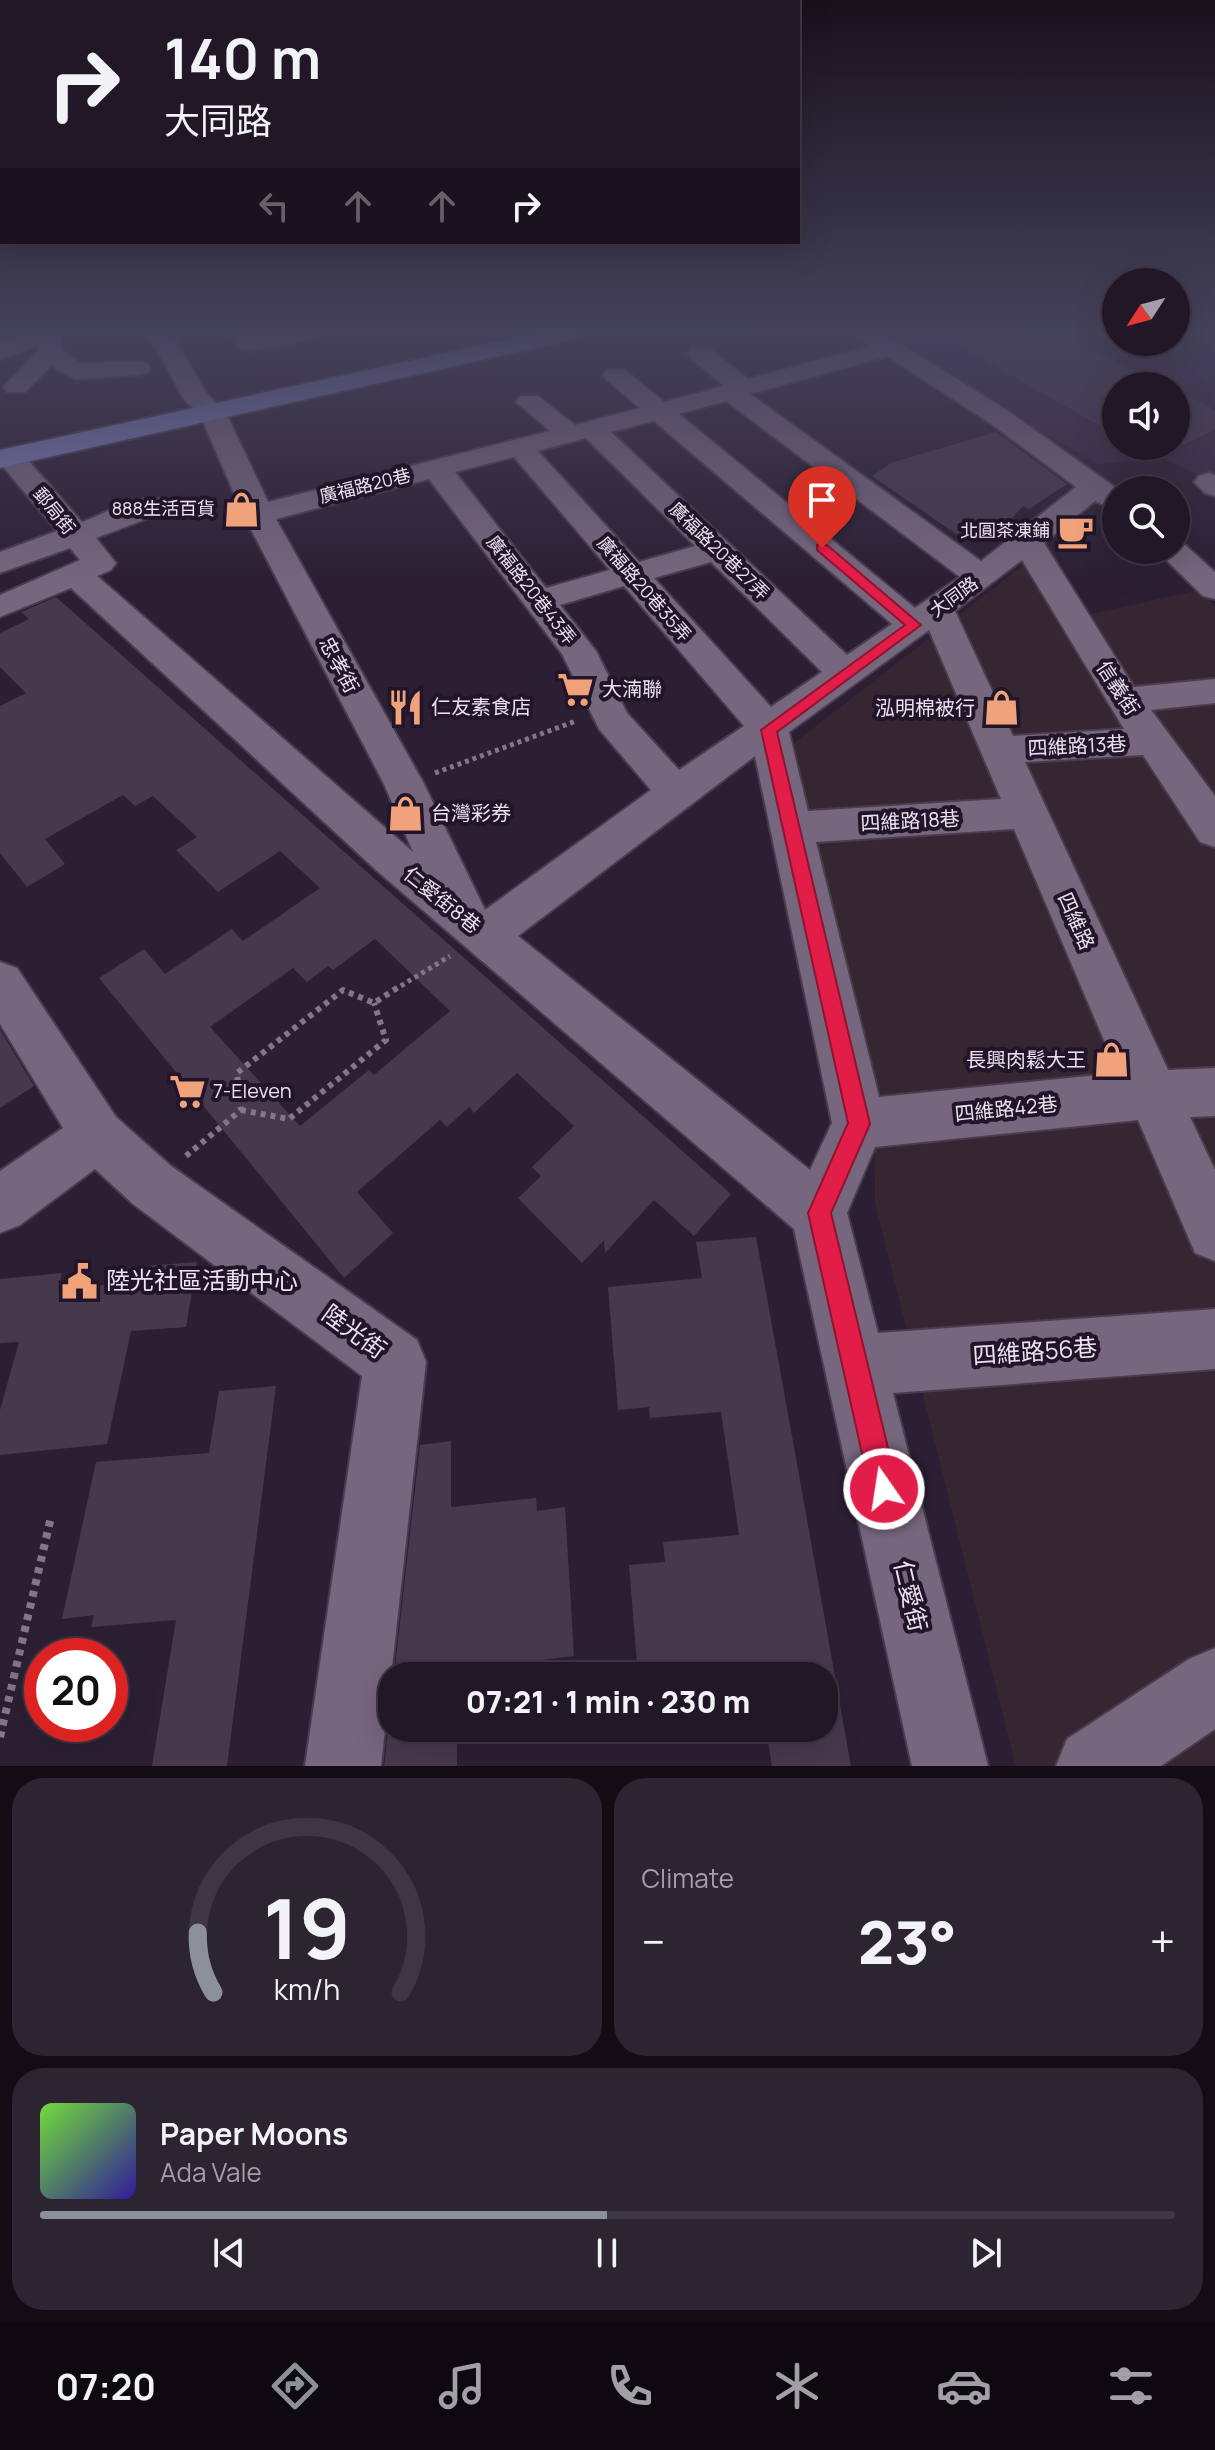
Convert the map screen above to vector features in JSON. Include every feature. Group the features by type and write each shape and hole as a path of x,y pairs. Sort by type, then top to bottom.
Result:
{"main road":[{"path":"5,458 197,416"}],"street":[{"name":"忠孝街","path":"215,416 258,514 404,784 475,926"},
{"name":"廣福路20巷27弄","path":"554,416 580,431 718,550 846,674"},
{"name":"廣福路20巷","path":"258,514 639,416"},
{"path":"668,416 926,617"},
{"path":"771,416 981,577"},
{"path":"998,416 1102,491"},
{"name":"廣福路20巷35弄","path":"519,446 769,730"},
{"name":"郵局街","path":"5,458 83,558"},
{"name":"廣福路20巷43弄","path":"436,468 578,651 607,710 676,793"},
{"name":"大同路","path":"475,926 769,730 1027,541 1102,496"},
{"path":"0,607 83,558 154,506"},
{"name":"信義街","path":"1027,541 1124,701 1209,811"},
{"path":"539,600 718,550"},
{"path":"0,563 83,558"},
{"name":"仁愛街8巷","path":"83,558 391,858 819,1213"},
{"path":"1187,564 1215,589"},
{"name":"四維路","path":"926,617 1000,750 1215,1233"},
{"path":"1124,701 1215,691"},
{"path":"769,730 859,1124 819,1213"},
{"name":"四維路13巷","path":"1000,750 1154,741"},
{"name":"四維路18巷","path":"791,828 1028,813"},
{"name":"陸光街","path":"0,982 97,1135 152,1185 395,1362 343,1766"},
{"name":"四維路42巷","path":"859,1124 1153,1094 1215,1092"},
{"path":"0,1205 97,1135"},
{"name":"仁愛街","path":"819,1213 950,1766"},
{"name":"四維路56巷","path":"855,1365 1215,1339"},
{"path":"1094,1766 1215,1685"}],"path":[{"path":"404,784 607,710"},
{"path":"374,1003 475,926"},
{"path":"343,990 374,1003 386,1040 289,1119 241,1110 237,1073 343,990"},
{"path":"152,1185 241,1110"},
{"path":"0,1737 51,1517"}],"shaded area":[{"path":"1014,416 1102,416 1102,460 1143,460 1098,464"},
{"path":"1190,416 1215,416 1215,473 1195,473 1169,460 1190,460"},
{"path":"1030,560 1064,620 1199,590 1215,606 1215,1766 1016,1766 875,1203 874,1071 785,750"}],"building":[{"path":"1083,416 1102,416 1102,427"},
{"path":"1190,416 1215,416 1215,430 1190,442"},
{"path":"996,432 1067,484 1029,509 1023,506 1006,525 977,540 965,540 872,476 891,463"},
{"path":"56,597 731,1194 694,1236 654,1200 605,1253 604,1240 582,1263 518,1198 541,1176 532,1167 574,1126 517,1073 474,1113 469,1107 447,1127 440,1120 357,1192 393,1233 344,1278 99,978 144,949 165,974 232,929 243,941 320,888 280,851 218,892 176,850 197,837 153,796 135,806 123,795 45,839 65,864 27,887 0,853 0,706 26,693 0,667 0,633 29,619 21,612","holes":["375,939 450,1011 374,1075 369,1070 300,1126 210,1027 293,968 307,982 328,966 333,970"]},
{"path":"0,1030 34,1086 0,1108"},
{"path":"756,1237 832,1662 637,1662 629,1565 665,1562 663,1542 739,1535 721,1412 650,1418 649,1407 618,1410 608,1287 702,1278 696,1242"},
{"path":"197,1262 186,1327 131,1331 107,1444 0,1455 0,1410 19,1342 0,1343 0,1279 62,1273 58,1289 115,1284 118,1268"},
{"path":"276,1386 227,1766 152,1766 176,1620 91,1627 94,1615 62,1619 96,1462 209,1453 219,1391"},
{"path":"451,1441 451,1507 536,1498 537,1511 565,1507 574,1656 542,1662 396,1662 420,1445"},
{"path":"838,1694 851,1766 772,1766 768,1742 838,1742"},
{"path":"387,1742 457,1742 457,1766 384,1766"}],"place":[{"name":"888生活百貨","path":"241,509"},
{"name":"北圓茶凍鋪","path":"1076,531"},
{"name":"大湳聯","path":"576,689"},
{"name":"仁友素食店","path":"405,707"},
{"name":"泓明棉被行","path":"1001,708"},
{"name":"台灣彩券","path":"405,813"},
{"name":"長興肉鬆大王","path":"1112,1060"},
{"name":"7-Eleven","path":"187,1091"},
{"name":"陸光社區活動中心","path":"80,1281"}],"route":[{"path":"822,548 914,625 769,730 859,1124 819,1213 884,1489"}]}
